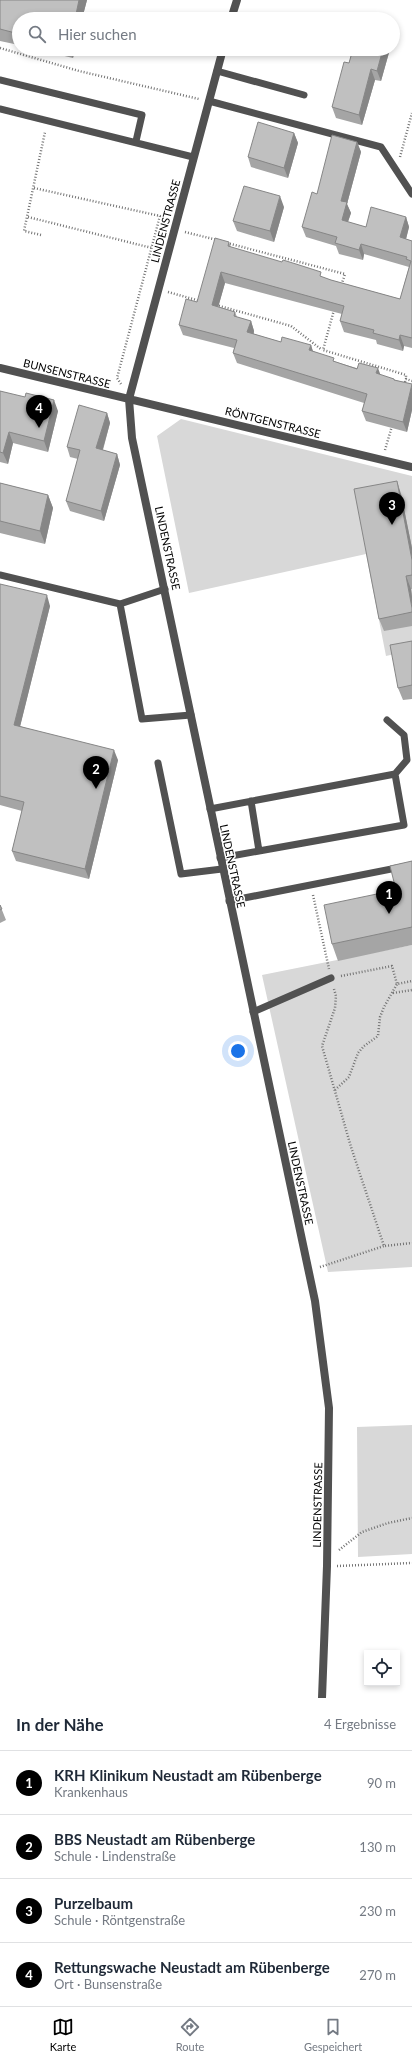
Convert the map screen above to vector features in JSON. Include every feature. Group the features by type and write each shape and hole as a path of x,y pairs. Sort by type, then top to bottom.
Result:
{"street":[{"path":"233,12 237,0"},
{"name":"LINDENSTRASSE","path":"221,56 129,399 132,438 166,589 222,870 315,1301 329,1408 327,1562 322,1698"},
{"name":"BUNSENSTRASSE","path":"0,368 129,399"},
{"name":"RÖNTGENSTRASSE","path":"129,399 382,460 412,465"}],"lane":[{"path":"217,71 304,95"},
{"path":"0,80 142,115 136,142"},
{"path":"209,101 381,147 412,194"},
{"path":"0,109 194,157"},
{"path":"0,575 120,604 166,589"},
{"path":"120,604 142,720 191,715"},
{"path":"210,809 395,774 409,762 404,735 387,720"},
{"path":"158,763 181,874 222,870"},
{"path":"220,858 408,824 395,774"},
{"path":"251,802 259,851"},
{"path":"229,901 412,865"},
{"path":"253,1012 331,978"}],"path":[{"path":"0,48 12,52"},
{"path":"27,56 78,71 209,101"},
{"path":"396,171 412,113"},
{"path":"41,235 24,232 48,120"},
{"path":"34,188 160,216 117,378 129,399"},
{"path":"28,217 152,248"},
{"path":"174,229 335,270 345,274 341,288"},
{"path":"158,289 202,302"},
{"path":"210,304 291,326 323,350 406,375 404,387"},
{"path":"323,350 335,308"},
{"path":"406,380 412,381"},
{"path":"382,460 393,424"},
{"path":"310,884 336,996 335,1008 322,1046 351,1147 384,1246"},
{"path":"331,978 392,966 397,984 380,1017 378,1036 364,1046 358,1053 348,1077 335,1090"},
{"path":"397,984 412,981"},
{"path":"393,993 412,990"},
{"path":"308,1271 384,1246 412,1243"},
{"path":"327,1562 362,1532 412,1518"},
{"path":"327,1562 412,1563"}],"shaded area":[{"path":"181,419 412,476 412,650 386,656 366,554 189,593 157,436"},
{"path":"412,945 412,1267 328,1272 262,975"},
{"path":"412,1425 412,1554 358,1557 357,1427"}],"building":[{"path":"0,0 79,0 76,12 12,12 12,32 0,29"},
{"path":"351,56 381,56 377,71 371,69 359,115 332,107 344,62 349,63"},
{"path":"258,122 294,133 284,168 248,157"},
{"path":"332,135 357,142 341,201 347,202 342,220 366,227 371,207 406,217 400,237 412,241 412,338 400,335 399,340 373,333 374,330 340,321 344,306 221,272 212,305 235,312 234,316 251,321 247,332 281,342 282,337 311,345 309,350 334,358 333,361 357,369 359,363 378,368 376,373 394,380 412,384 403,422 362,411 367,394 233,353 237,340 179,325 186,299 197,302 215,238 229,242 228,246 282,262 283,260 321,272 320,276 331,280 400,299 411,261 406,259 407,257 361,244 359,250 335,243 337,237 302,227 312,192 317,194"},
{"path":"244,186 280,196 270,231 233,221"},
{"path":"0,391 25,397 26,393 54,400 44,441 9,432 3,453 0,452"},
{"path":"79,405 107,413 96,448 117,454 101,511 66,501 80,450 67,447"},
{"path":"397,481 412,560 412,575 406,576 412,612 379,619 354,489"},
{"path":"0,483 48,495 40,531 0,521"},
{"path":"0,584 47,595 14,725 114,750 85,869 12,851 24,802 0,796"},
{"path":"412,641 412,685 398,688 390,645"},
{"path":"412,861 412,927 332,944 324,905 396,890 390,866"}],"place":[{"name":"Rettungswache Neustadt am Rübenberge","path":"39,428"},
{"name":"Purzelbaum","path":"392,525"},
{"name":"BBS Neustadt am Rübenberge","path":"96,789"},
{"name":"KRH Klinikum Neustadt am Rübenberge","path":"389,914"}]}
